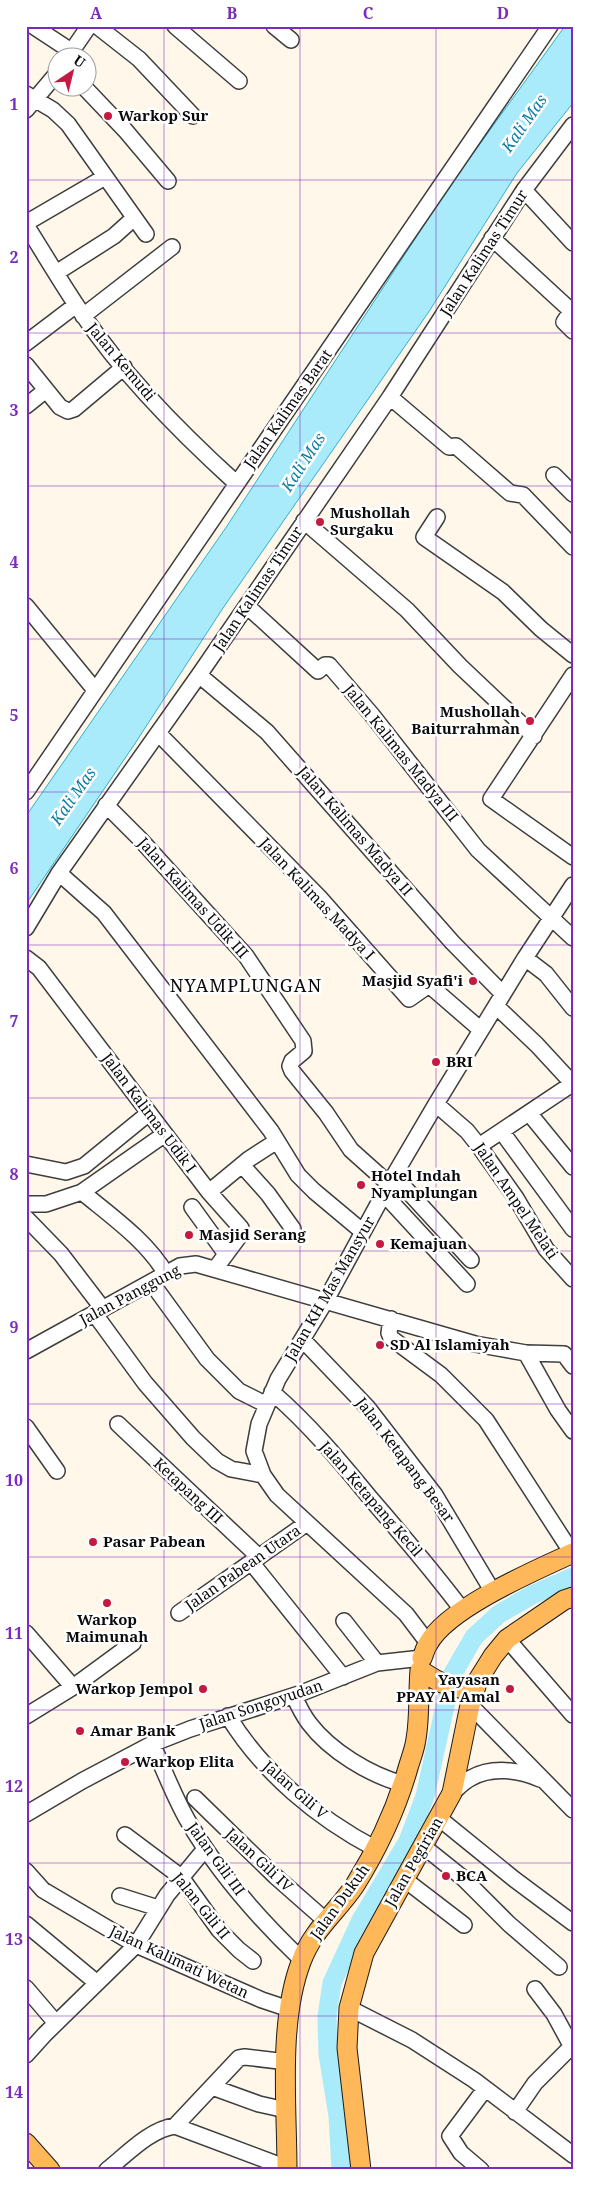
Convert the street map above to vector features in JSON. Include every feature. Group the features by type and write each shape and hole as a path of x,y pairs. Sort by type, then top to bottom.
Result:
{"main road":[{"path":"440,1688 424,1657 441,1629 463,1611 493,1592 573,1553"},
{"name":"Jalan Pegirian","path":"364,2168 347,2048 349,2008 364,1953 404,1879 440,1819 452,1793 466,1695 507,1639 573,1597"},
{"name":"Jalan Dukuh","path":"287,2169 286,2062 289,2009 294,1982 302,1960 325,1920 353,1887 376,1849 394,1810 416,1738 418,1695 424,1657"},
{"path":"418,1695 440,1688 466,1695"},
{"path":"26,2143 50,2170"}],"street":[{"path":"33,26 61,48"},
{"path":"73,48 88,26"},
{"path":"97,26 139,59 194,116"},
{"path":"175,26 239,81"},
{"path":"274,26 291,40"},
{"name":"Jalan Kalimas Barat","path":"26,792 169,586 236,483 550,26"},
{"path":"48,82 29,101 53,110 68,124 146,234"},
{"path":"95,98 125,130 168,181"},
{"name":"Jalan Kalimas Timur","path":"26,928 59,873 199,676 390,397 524,190 573,125"},
{"path":"26,224 105,177"},
{"path":"524,190 573,243"},
{"path":"56,273 114,236 134,218"},
{"name":"Jalan Kemudi","path":"26,224 80,311 124,367 189,439 236,483"},
{"path":"492,238 568,308 570,313 564,322 573,332"},
{"path":"26,343 80,311 172,247"},
{"path":"26,365 64,410 71,410 124,367"},
{"path":"26,406 46,390"},
{"path":"390,397 450,447 456,446 510,493 524,495 573,546"},
{"path":"554,476 573,494"},
{"path":"437,517 424,537 503,592 541,629 573,654"},
{"path":"304,521 407,610 460,666 534,736"},
{"path":"26,606 95,690"},
{"name":"Jalan Kalimas Madya III","path":"247,606 318,671 325,664 328,665 372,715 478,850 551,918"},
{"path":"573,675 491,801 573,857"},
{"name":"Jalan Kalimas Madya II","path":"199,676 267,732 452,942 537,1045 573,1084"},
{"name":"Jalan Kalimas Madya I","path":"158,732 319,897 409,1000 429,985 481,1030"},
{"name":"Jalan Kalimas Udik III","path":"106,805 140,839 246,956 303,1041 304,1051 292,1061 290,1066 292,1071 326,1113 350,1150 389,1184"},
{"path":"59,873 104,913 277,1141 290,1163 306,1184 363,1232"},
{"name":"Jalan KH Mas Mansyur","path":"424,1657 406,1614 277,1495 262,1475 255,1456 254,1444 278,1379 325,1302 389,1184 499,1000 573,885"},
{"path":"551,918 573,938"},
{"name":"Jalan Kalimas Udik I","path":"26,958 39,968 209,1192 241,1228 241,1234 215,1270"},
{"path":"525,958 546,974 573,1008"},
{"path":"479,1146 573,1084"},
{"name":"Jalan Ampel Melati","path":"436,1104 467,1131 479,1146 516,1198 546,1249 573,1279"},
{"path":"26,1164 66,1172 84,1166 149,1113"},
{"path":"529,1113 573,1167"},
{"path":"502,1132 573,1229"},
{"path":"26,1204 46,1204 82,1192 165,1134"},
{"path":"209,1192 277,1141"},
{"path":"242,1166 268,1194 293,1229"},
{"path":"389,1184 472,1260"},
{"path":"389,1184 468,1284"},
{"path":"82,1192 140,1242 162,1265 166,1274"},
{"path":"192,1207 226,1254"},
{"path":"26,1218 61,1254 146,1383 193,1438 216,1461 231,1469 262,1475"},
{"name":"Jalan Panggung","path":"26,1351 180,1266 196,1264 476,1344 526,1353 570,1356"},
{"name":"Jalan Ketapang Kecil","path":"151,1282 207,1359 239,1391 270,1398 296,1413 331,1451 463,1611"},
{"path":"391,1319 388,1333 391,1338 441,1375 492,1427 573,1553"},
{"name":"Jalan Ketapang Besar","path":"303,1340 368,1408 435,1495 493,1592"},
{"path":"526,1353 554,1404 573,1431"},
{"name":"Ketapang III","path":"118,1424 255,1560 343,1677"},
{"path":"26,1427 57,1471"},
{"name":"Jalan Pabean Utara","path":"179,1613 307,1524"},
{"path":"344,1621 377,1663"},
{"path":"26,1633 73,1687"},
{"path":"507,1639 573,1715"},
{"path":"26,1716 73,1687 133,1643"},
{"name":"Jalan Songoyudan","path":"26,1814 82,1781 152,1744 228,1716 294,1696 377,1663 424,1657"},
{"path":"466,1695 573,1810"},
{"path":"294,1696 310,1724 329,1743 373,1772 403,1784"},
{"name":"Jalan Gili V","path":"228,1716 255,1754 286,1786 317,1812 376,1849"},
{"name":"Jalan Gili III","path":"152,1744 183,1812 205,1848 264,1922 302,1960"},
{"path":"452,1793 470,1778 502,1770 526,1773 546,1782"},
{"name":"Jalan Gili IV","path":"195,1798 269,1870 325,1920"},
{"path":"440,1819 514,1879 573,1922"},
{"name":"Jalan Gili II","path":"125,1835 181,1876 219,1930 253,1961"},
{"path":"423,1846 462,1878 514,1929 559,1967"},
{"path":"26,2055 56,2022 136,1945 158,1908 181,1876 205,1848"},
{"name":"Jalan Kalimati Wetan","path":"26,1871 43,1890 136,1945 262,2000 289,2009"},
{"path":"404,1879 464,1925"},
{"path":"120,1896 158,1908"},
{"path":"26,1924 97,1983"},
{"path":"26,1988 56,2022"},
{"path":"515,2112 535,2082 572,2048 554,2014 535,1989"},
{"path":"349,2008 412,2040 485,2089 573,2155"},
{"path":"106,2170 153,2134 171,2126 242,2057 286,2062"},
{"path":"212,2087 259,2104 286,2110"},
{"path":"480,2170 461,2153 450,2136 485,2089"},
{"path":"171,2126 287,2169"}],"water":[{"name":"Kali Mas","path":"565,26 573,26 573,103 517,173 428,313 223,608 134,745 26,904 26,816 227,526 451,184"}],"waterway":[{"path":"341,2170 338,2116 328,2054 327,2016 332,1983 361,1920 408,1841 425,1796 452,1675 474,1637 499,1614 532,1595 573,1577"}],"place":[{"name":"Warkop Sur","path":"108,116"},
{"name":"Mushollah Surgaku","path":"320,522"},
{"name":"Mushollah Baiturrahman","path":"530,721"},
{"name":"Masjid Syafi'i","path":"473,981"},
{"name":"BRI","path":"436,1062"},
{"name":"Hotel Indah Nyamplungan","path":"361,1185"},
{"name":"Masjid Serang","path":"189,1235"},
{"name":"Kemajuan","path":"380,1244"},
{"name":"SD Al Islamiyah","path":"380,1345"},
{"name":"Pasar Pabean","path":"93,1542"},
{"name":"Warkop Maimunah","path":"107,1603"},
{"name":"Warkop Jempol","path":"203,1689"},
{"name":"Yayasan PPAY Al Amal","path":"510,1689"},
{"name":"Amar Bank","path":"80,1731"},
{"name":"Warkop Elita","path":"125,1762"},
{"name":"BCA","path":"446,1876"}],"district":[{"name":"NYAMPLUNGAN","path":"246,986"}]}
